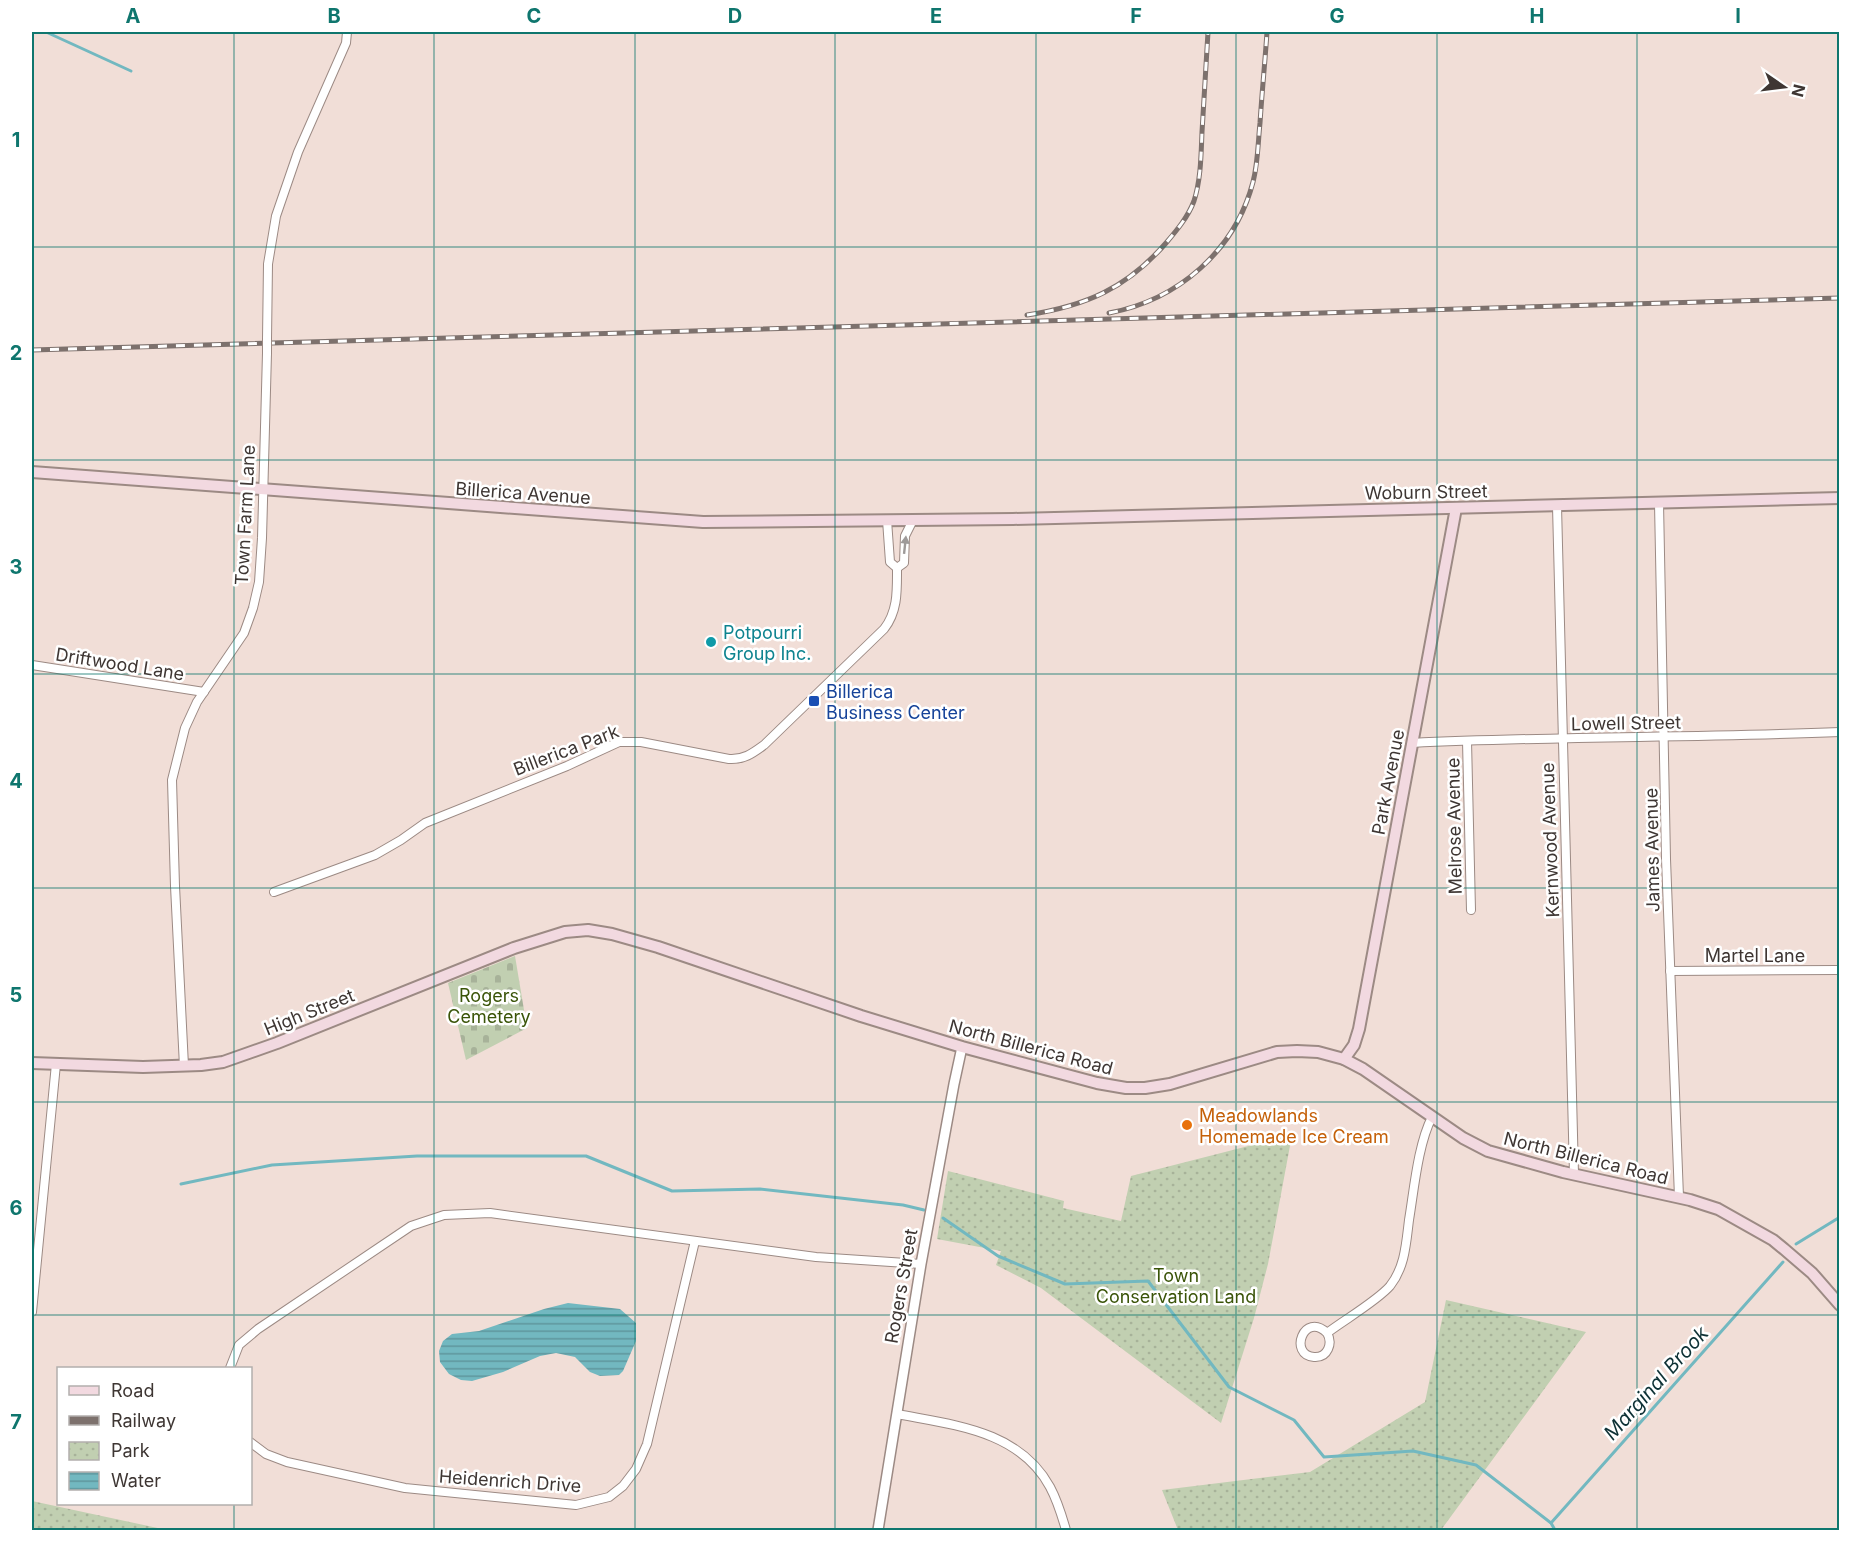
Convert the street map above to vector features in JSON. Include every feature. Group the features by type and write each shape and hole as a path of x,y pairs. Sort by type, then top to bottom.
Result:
{"main road":[{"name":"Billerica Avenue","path":"32,472 703,522 1013,519"},
{"name":"Woburn Street","path":"1013,519 1839,498"},
{"name":"Park Avenue","path":"1344,1059 1354,1045 1359,1029 1456,508"},
{"name":"High Street","path":"32,1063 143,1067 223,1062 514,948 565,932 588,930"},
{"name":"North Billerica Road","path":"588,930 612,933 658,947 861,1016 962,1047 1097,1083 1126,1088 1170,1084 1277,1052 1318,1052 1344,1059 1463,1138 1488,1151 1574,1174 1678,1197 1718,1209 1773,1240 1812,1274 1839,1305"}],"street":[{"name":"Town Farm Lane","path":"184,1066 172,780 185,728 197,702 244,633 254,608 259,582 264,490 268,264 276,216 298,152 346,43 347,32"},
{"name":"James Avenue","path":"1659,503 1678,1197"},
{"name":"Kernwood Avenue","path":"1557,506 1574,1174"},
{"name":"Billerica Park","path":"274,892 375,855 425,823 567,766 619,742 642,742 738,759 753,753 764,745 890,621 897,601 897,568 890,562 887,520"},
{"name":"Billerica Park","path":"897,568 904,563 905,536 913,520"},
{"name":"Driftwood Lane","path":"32,666 204,692"},
{"name":"Lowell Street","path":"1412,743 1839,732"},
{"name":"Melrose Avenue","path":"1467,741 1471,910"},
{"name":"Martel Lane","path":"1670,970 1839,970"},
{"name":"Rogers Street","path":"878,1530 921,1264 962,1047"},
{"path":"32,1312 56,1064"},
{"path":"1327,1333 1381,1294 1398,1274 1405,1254 1421,1148 1426,1128 1432,1117"},
{"path":"230,1367 239,1345 258,1329 411,1226 444,1215 490,1213 816,1257 921,1264"},
{"name":"Heidenrich Drive","path":"252,1444 266,1454 287,1462 405,1488 576,1505 609,1497 623,1486 636,1469 647,1444 695,1241"},
{"path":"897,1414 964,1427 991,1435 1010,1445 1026,1458 1049,1486 1066,1530"}],"green space":[{"name":"Rogers Cemetery","path":"515,956 527,1028 466,1060 448,983"},
{"name":"Town Conservation Land","path":"1292,1135 1268,1264 1254,1318 1221,1423 1041,1288 996,1265 1001,1251 937,1239 948,1171 1064,1201 1063,1208 1121,1221 1131,1176"},
{"path":"1446,1300 1586,1332 1441,1530 1178,1530 1162,1490 1310,1472 1425,1402"},
{"path":"32,1501 167,1530 32,1530"}],"water":[{"path":"568,1303 620,1309 636,1323 636,1341 619,1375 600,1376 590,1372 575,1357 556,1353 540,1356 503,1372 472,1381 461,1380 449,1374 440,1362 439,1351 443,1341 452,1334 479,1331"}],"waterway":[{"path":"46,32 131,71"},
{"path":"181,1184 272,1165 417,1156 586,1156 672,1191 760,1189 903,1205 924,1210"},
{"name":"Marginal Brook","path":"1796,1244 1840,1217"},
{"path":"943,1218 998,1256 1065,1284 1148,1281 1229,1387 1294,1420 1324,1457 1413,1451 1476,1465 1551,1523 1555,1530"},
{"name":"Marginal Brook","path":"1551,1523 1783,1262"}],"railway":[{"path":"1027,315 1087,300 1120,283 1151,259 1185,218 1192,207 1199,176 1208,32"},
{"path":"1109,313 1158,297 1180,284 1218,250 1233,230 1255,175 1267,32"},
{"path":"32,350 1840,298"}],"place":[{"name":"Potpourri Group Inc.","path":"711,642"},
{"name":"Billerica Business Center","path":"814,701"},
{"name":"Meadowlands Homemade Ice Cream","path":"1187,1125"}]}
